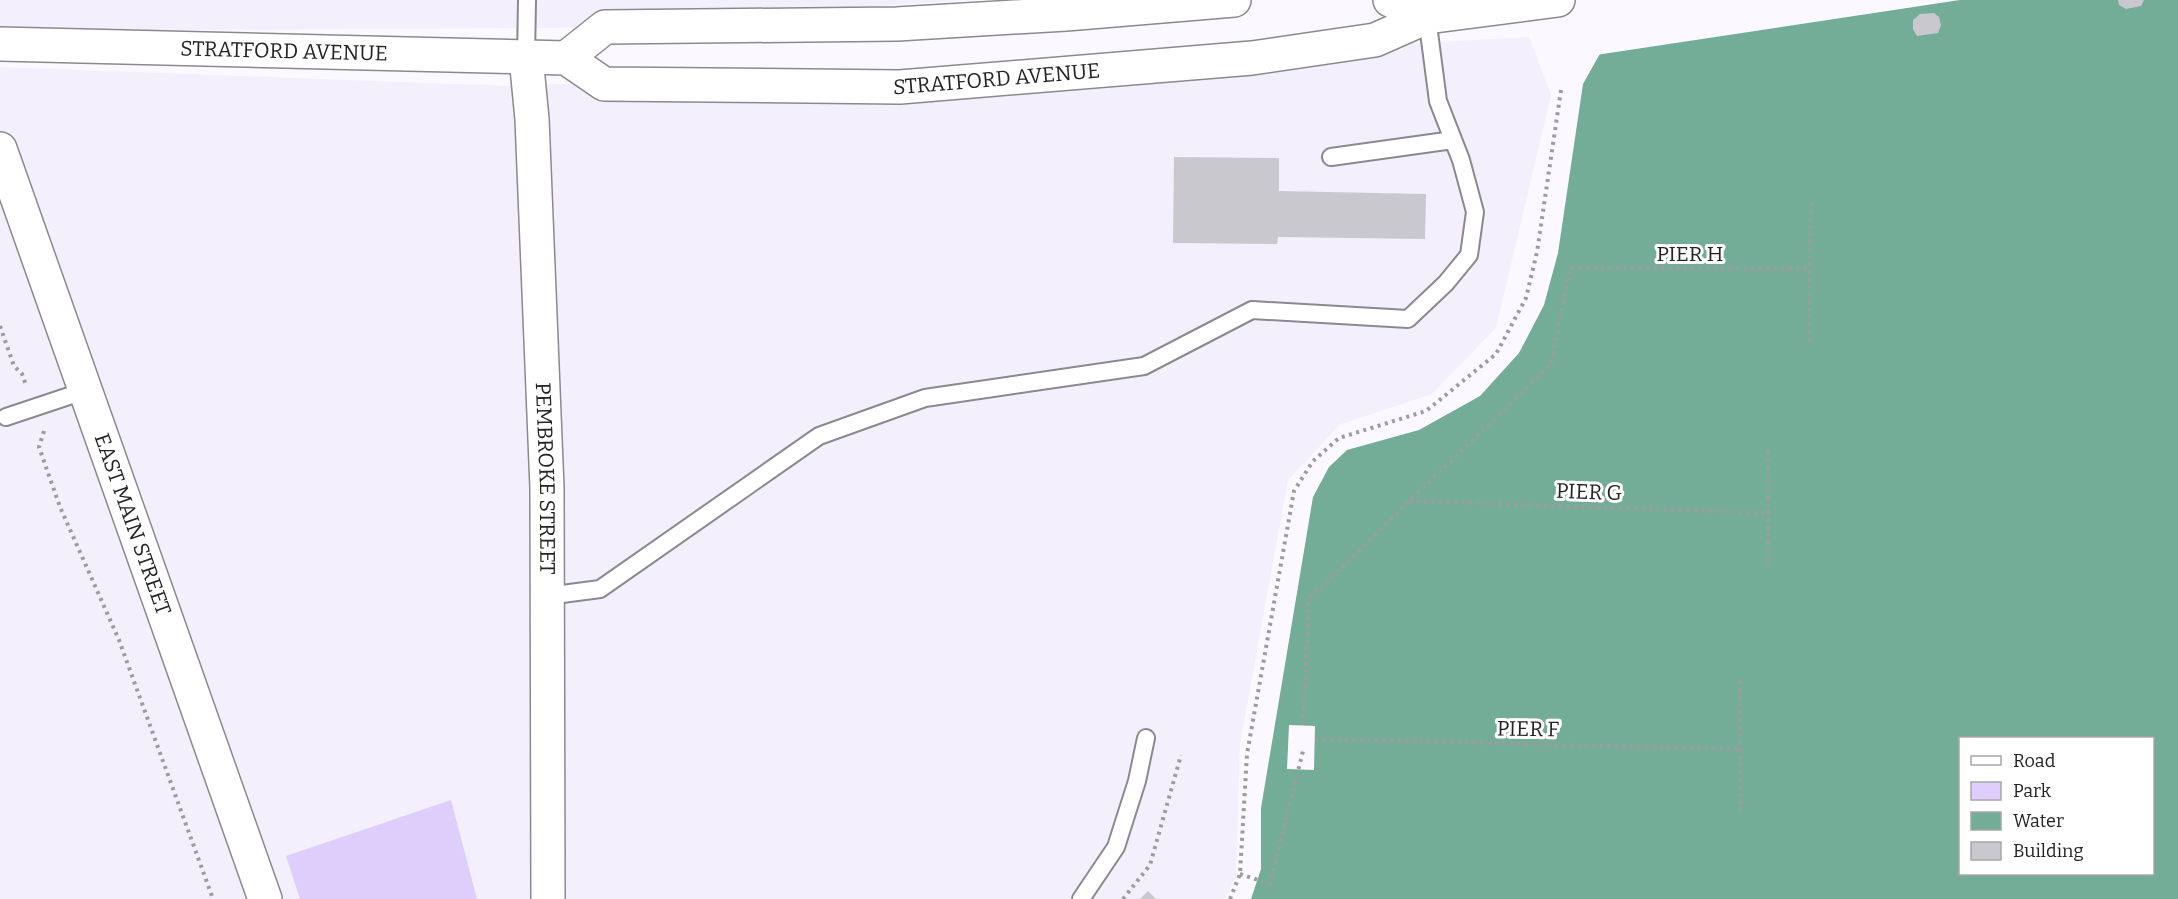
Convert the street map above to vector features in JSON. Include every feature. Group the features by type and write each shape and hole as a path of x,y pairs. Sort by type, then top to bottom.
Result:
{"main road":[{"path":"566,58 605,27 897,24 1066,14 1234,0"},
{"path":"1390,0 1427,9"},
{"name":"STRATFORD AVENUE","path":"0,44 566,58 604,84 900,87 1252,58 1375,40 1427,9 1558,0"},
{"name":"PEMBROKE STREET","path":"526,57 532,118 547,476 548,899"},
{"name":"EAST MAIN STREET","path":"0,149 265,899"}],"lane":[{"path":"526,57 527,0"},
{"path":"547,596 600,589 819,436 925,398 1144,366 1252,310 1408,319 1446,283 1469,255 1475,212 1453,140 1438,101 1427,9"},
{"path":"1331,157 1453,140"},
{"path":"6,417 84,391"},
{"path":"1081,899 1116,847 1137,781 1146,738"}],"path":[{"path":"1230,899 1240,874 1247,754 1294,491 1313,461 1339,438 1426,411 1496,354 1526,298 1534,264 1561,90"},
{"path":"1809,341 1811,199"},
{"name":"PIER H","path":"1409,501 1551,364 1570,268 1810,269"},
{"path":"0,326 14,366 22,374 44,430 39,447 56,497 119,640 213,899"},
{"path":"1768,451 1768,569"},
{"path":"1303,725 1310,599 1409,501"},
{"name":"PIER G","path":"1409,501 1768,513"},
{"path":"1740,681 1741,812"},
{"name":"PIER F","path":"1315,739 1740,748"},
{"path":"1240,874 1270,884 1303,751"},
{"path":"1123,899 1150,865 1181,755"}],"shaded area":[{"path":"0,0 965,0 555,28 0,31"},
{"path":"1529,37 1551,95 1496,328 1432,394 1341,424 1288,480 1240,744 1236,876 1225,899 0,899 0,67 511,86 1015,65"}],"green space":[{"path":"451,800 477,899 300,899 286,856"}],"water":[{"path":"1630,0 2178,0 2178,899 1251,899 1261,869 1261,808 1313,497 1329,467 1347,450 1419,430 1480,396 1519,353 1544,305 1558,253 1583,84"}],"pier":[{"path":"1627,0 1960,0 1596,55"},
{"path":"1289,725 1315,726 1314,770 1287,769"}],"building":[{"path":"2118,0 2144,0 2141,6 2126,9 2119,5"},
{"path":"1934,13 1939,17 1941,25 1938,33 1917,36 1913,29 1913,20 1920,14"},
{"path":"1174,157 1279,158 1279,191 1426,194 1425,239 1278,237 1277,244 1173,243"},
{"path":"1148,891 1156,899 1140,899"}]}
